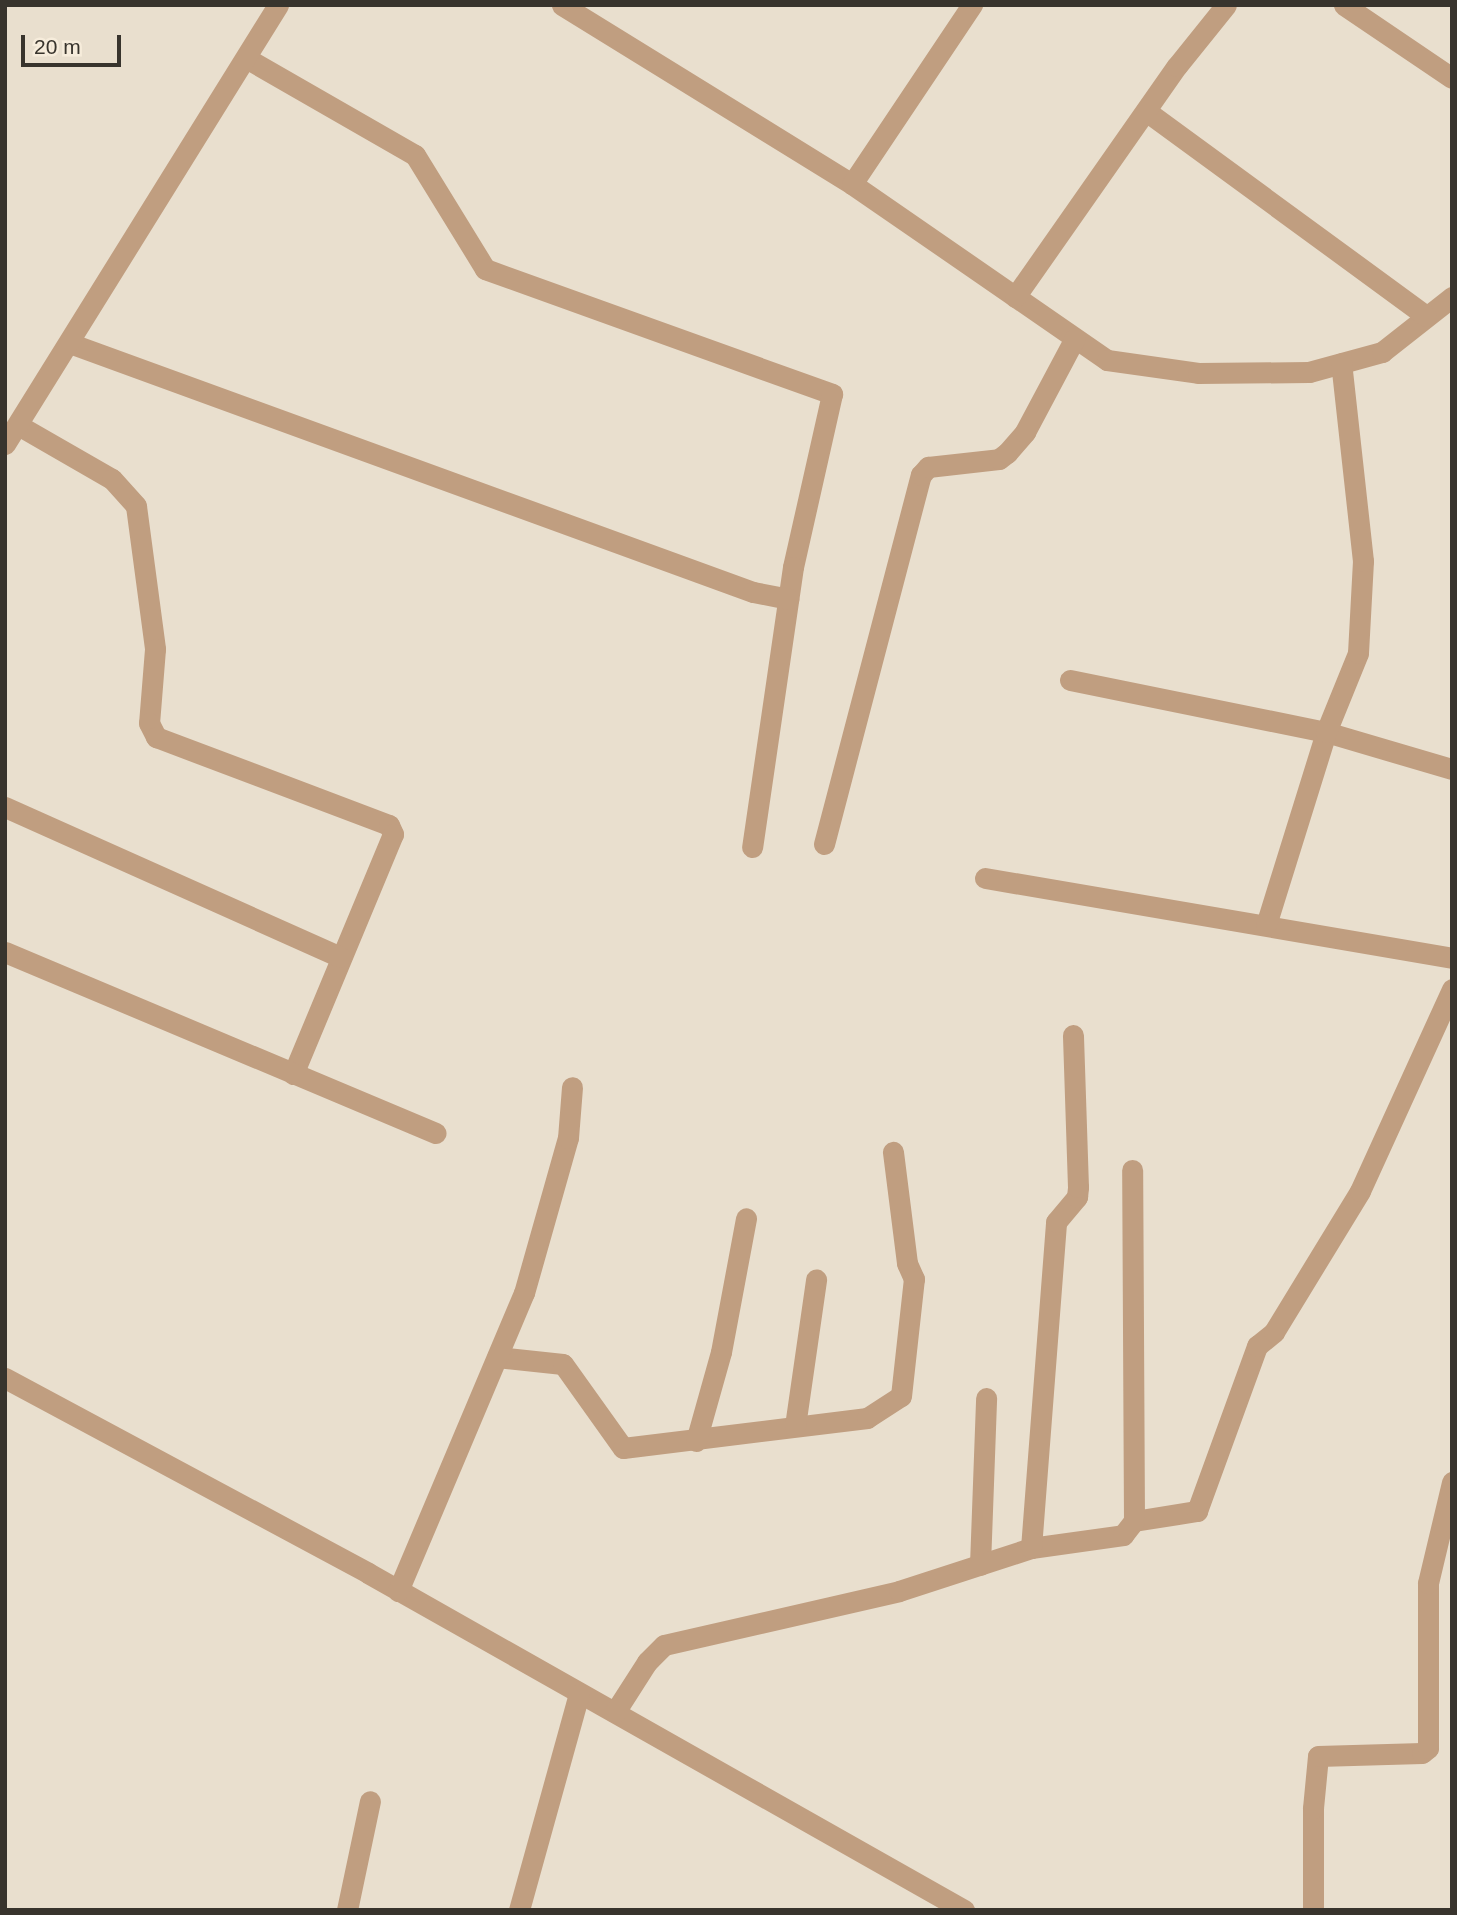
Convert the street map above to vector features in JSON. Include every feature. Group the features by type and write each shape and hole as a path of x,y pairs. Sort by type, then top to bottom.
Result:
{"street":[{"path":"5,444 72,344 278,5"},
{"path":"562,5 852,184 1107,360 1198,373 1309,372 1382,352 1451,296"},
{"path":"852,184 972,5"},
{"path":"1015,297 1146,111 1226,5"},
{"path":"1344,5 1452,78"},
{"path":"246,58 415,155 485,269 832,394 788,599 752,847"},
{"path":"1146,111 1426,316"},
{"path":"824,844 921,475 928,467 999,459 1007,453 1025,432 1076,338"},
{"path":"72,344 753,592 788,599"},
{"path":"1266,925 1326,732 1358,653 1363,561 1341,363"},
{"path":"18,425 113,479 136,506 155,649 149,723 156,737 389,825 392,844 341,957 293,1074"},
{"path":"1069,680 1326,732 1452,769"},
{"path":"5,807 341,957"},
{"path":"985,878 1452,958"},
{"path":"5,952 435,1133"},
{"path":"1134,1521 1196,1511 1257,1346 1275,1332 1360,1191 1452,989"},
{"path":"1031,1548 1056,1222 1077,1197 1078,1187 1073,1035"},
{"path":"398,1591 497,1357 547,1226 568,1138 572,1087"},
{"path":"497,1357 563,1364 622,1448 867,1418 901,1396 914,1279 907,1263 893,1152"},
{"path":"615,1712 647,1662 664,1645 900,1591 1031,1548 1123,1535 1134,1521 1132,1170"},
{"path":"696,1441 720,1352 747,1218"},
{"path":"795,1426 816,1280"},
{"path":"5,1378 398,1591 964,1910"},
{"path":"980,1565 986,1398"},
{"path":"1313,1910 1315,1762 1322,1754 1422,1753 1428,1748 1428,1583 1452,1482"},
{"path":"519,1910 579,1694"},
{"path":"347,1910 370,1801"}]}
